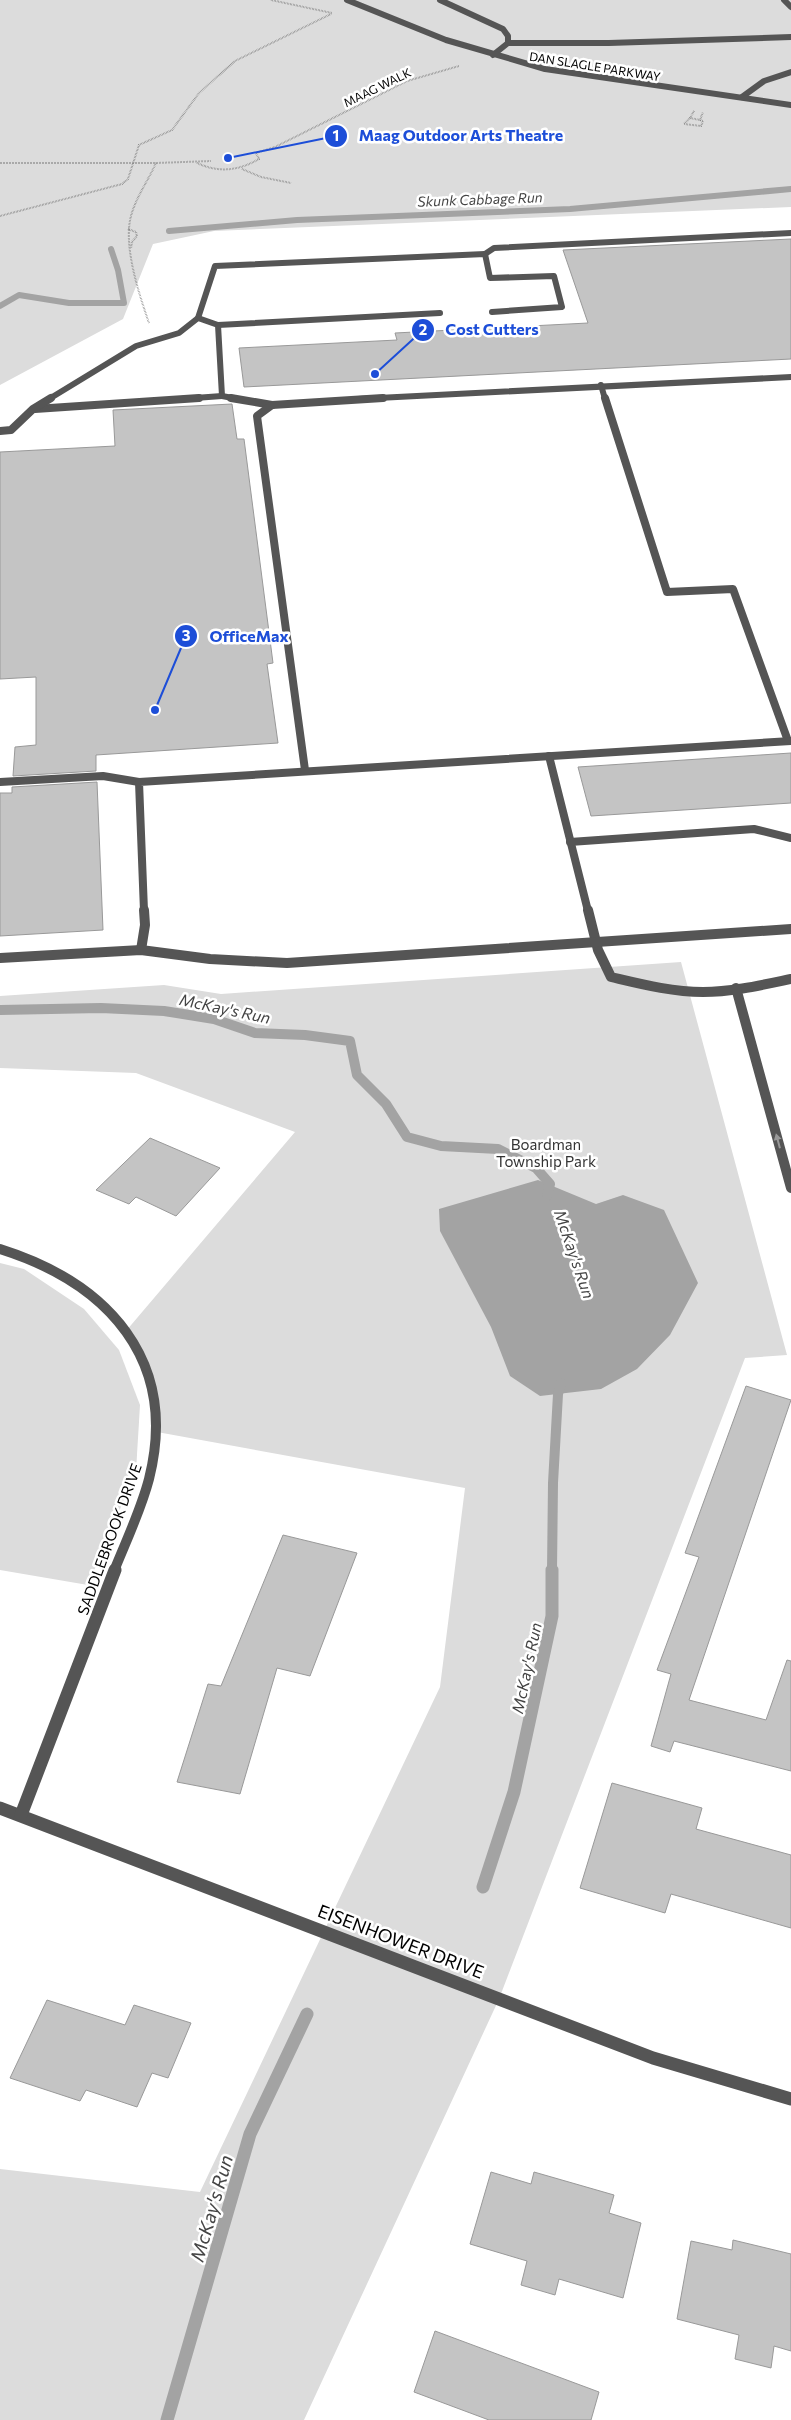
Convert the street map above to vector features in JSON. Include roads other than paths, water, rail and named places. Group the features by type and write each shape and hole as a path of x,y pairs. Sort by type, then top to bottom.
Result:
{"street":[{"name":"DAN SLAGLE PARKWAY","path":"347,0 357,1 446,40 545,69 582,76 791,105"},
{"path":"440,0 503,29 508,36 508,43"},
{"path":"784,0 791,8"},
{"path":"492,55 508,43 609,43 791,37"},
{"path":"742,97 764,81 791,72"},
{"path":"0,431 11,430 33,409 136,346 179,333 198,318 214,266 485,254 494,248 791,233"},
{"path":"485,254 490,278 554,276 562,307 492,312"},
{"path":"198,318 218,325 440,313"},
{"path":"218,325 222,396"},
{"path":"33,409 222,396 272,406 304,401 791,377"},
{"path":"0,782 103,776 139,782 305,770 789,741 733,589 667,592 601,385"},
{"path":"272,406 256,416 305,770"},
{"path":"549,756 596,943 611,977 642,984 702,992 791,979"},
{"path":"139,782 145,925 141,950"},
{"path":"570,842 754,830 791,838"},
{"path":"0,958 141,950 210,959 287,963 791,929"},
{"path":"736,988 791,1188"},
{"name":"SADDLEBROOK DRIVE","path":"0,1249 55,1271 97,1299 126,1331 138,1352 149,1376 156,1403 157,1441 149,1480 21,1815"},
{"name":"EISENHOWER DRIVE","path":"0,1808 653,2058 791,2099"}],"water":[{"path":"538,1180 596,1204 623,1195 664,1210 698,1283 670,1335 637,1369 601,1389 540,1396 510,1376 491,1327 440,1231 439,1209"}],"waterway":[{"name":"Skunk Cabbage Run","path":"169,231 297,220 570,209 791,189"},
{"name":"Skunk Cabbage Run","path":"0,306 19,295 69,303 124,303 118,270 111,249"},
{"name":"McKay's Run","path":"0,1010 101,1008 164,1011 214,1019 255,1033 305,1035 350,1041 357,1075 386,1104 407,1137 441,1146 498,1149 536,1168 550,1184 547,1196"},
{"name":"McKay's Run","path":"552,1571 553,1483 558,1394 561,1383"},
{"name":"McKay's Run","path":"483,1887 514,1792 552,1616 552,1571"},
{"name":"McKay's Run","path":"167,2420 250,2134 307,2014"}],"place":[{"name":"Maag Outdoor Arts Theatre","path":"228,158"},
{"name":"Cost Cutters","path":"375,374"},
{"name":"OfficeMax","path":"155,710"}],"park label":[{"name":"Boardman Township Park","path":"546,1152"}]}
